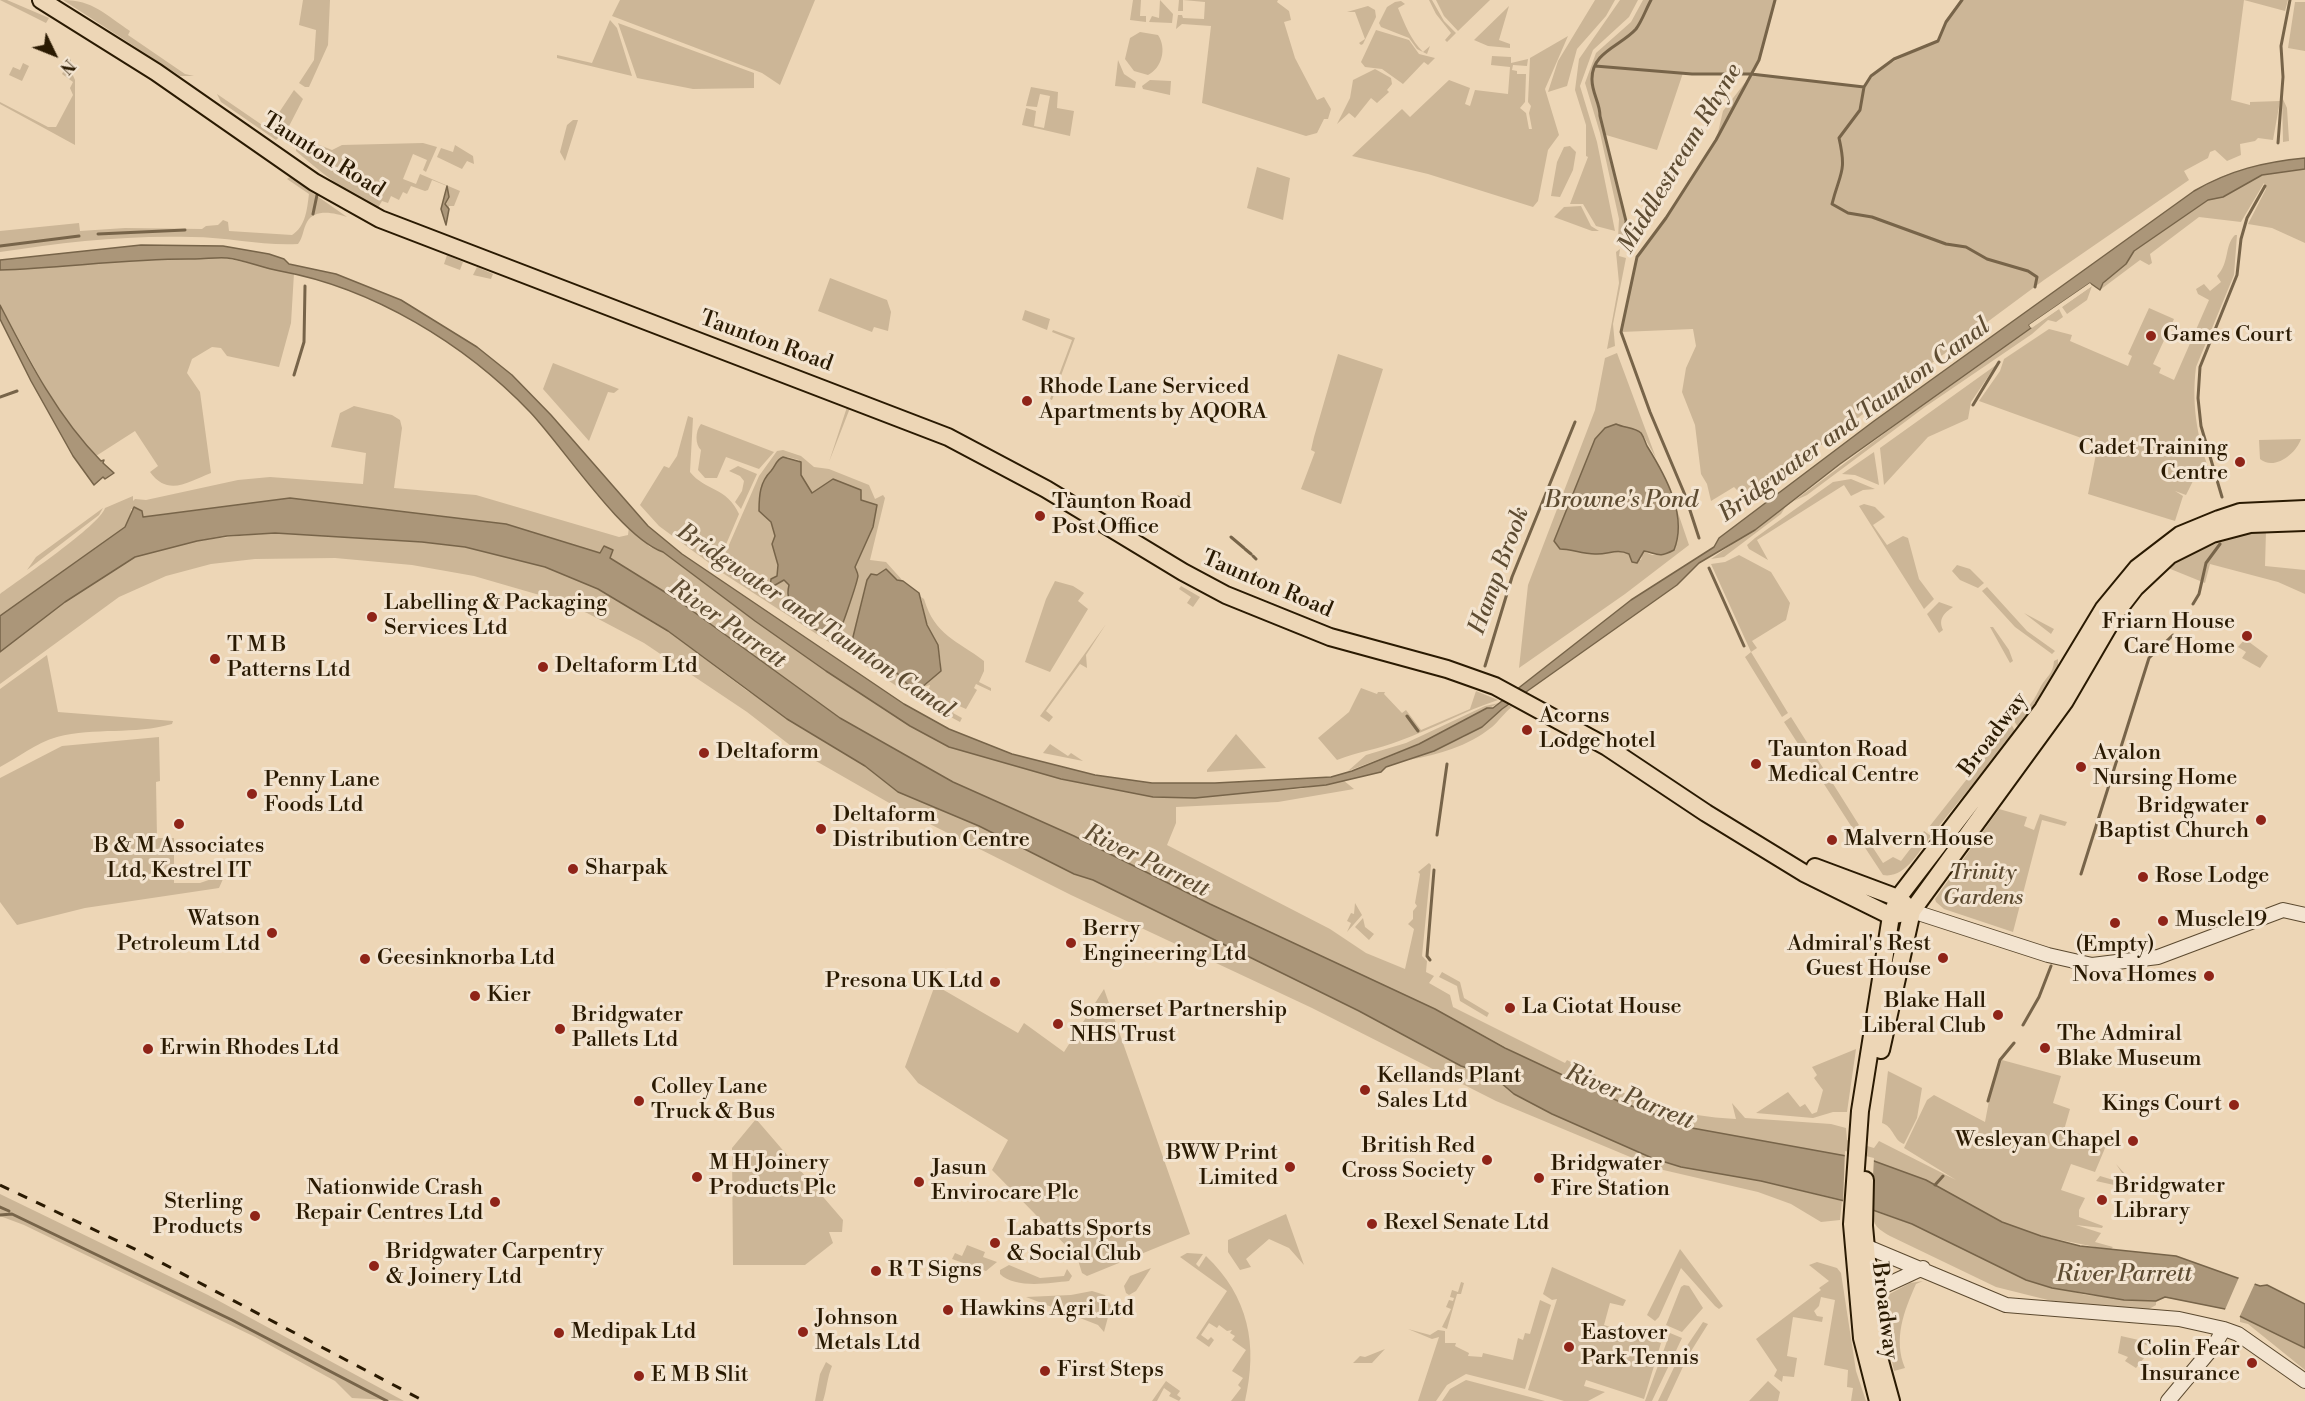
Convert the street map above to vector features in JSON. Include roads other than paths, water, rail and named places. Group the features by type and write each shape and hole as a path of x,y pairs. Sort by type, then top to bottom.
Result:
{"main road":[{"name":"Taunton Road","path":"41,0 156,72 314,182 380,219 948,437 1046,489 1183,572 1271,616 1330,637 1436,666 1495,686 1526,701 1607,747 1764,848"},
{"name":"Broadway","path":"1865,1112 1892,916 1898,898 2043,709 2104,608 2137,568 2180,535 2240,512 2305,509"},
{"name":"Broadway","path":"1865,1112 1912,911 2066,701 2118,610 2147,575 2170,555 2212,534 2250,524 2305,522"},
{"path":"1764,848 1898,898 1912,911"},
{"path":"1764,848 1804,873 1892,916 1912,911"},
{"path":"1858,1225 1865,1175 1865,1112"},
{"name":"Broadway","path":"1858,1225 1870,1273 1871,1304 1880,1361 1891,1401"},
{"name":"Broadway","path":"1858,1225 1862,1338 1878,1401"}],"street":[{"path":"1912,911 2048,955 2092,965 2158,957 2283,910 2305,915"},
{"path":"1865,1246 1923,1268 1986,1299 2006,1305 2179,1319 2224,1329 2238,1334 2305,1381"},
{"path":"1871,1304 1875,1292 1880,1288 1923,1268"},
{"path":"2168,1401 2198,1366 2224,1329"}],"water":[{"path":"2305,158 2305,169 2262,175 2223,197 2208,200 2134,251 2126,264 2103,283 2100,290 2090,283 2029,325 2031,328 1840,464 1755,530 1699,563 1677,585 1502,709 1482,727 1434,751 1386,767 1381,772 1326,785 1195,798 1153,797 1061,779 949,747 910,726 826,671 629,529 611,511 530,412 504,387 447,342 383,305 315,279 227,258 146,260 0,270 0,260 141,245 223,246 269,254 284,259 289,264 336,274 401,300 477,347 512,375 551,415 648,526 682,554 904,704 949,729 1012,754 1095,775 1152,783 1215,783 1331,777 1419,744 1487,708 1493,708 1631,600 1714,547 1719,538 1874,421 2194,191 2248,168"},
{"path":"447,186 449,197 445,204 449,209 446,225 441,209"},
{"path":"0,305 57,407 85,444 101,461 104,460 103,463 114,473 105,479 103,477 94,485 73,456 0,319"},
{"name":"Browne's Pond","path":"1616,424 1641,433 1667,482 1676,509 1678,537 1674,550 1662,555 1644,551 1637,563 1632,562 1629,554 1624,552 1600,554 1560,549 1554,541 1595,439 1605,428"},
{"name":"Bridgwater and Taunton Canal","path":"783,457 801,462 801,475 812,493 833,479 861,490 861,500 877,505 873,527 855,567 858,576 855,588 836,639 818,631 801,619 790,604 789,585 784,580 770,588 771,579 777,576 778,565 772,544 775,536 771,522 759,511 759,500 764,480 777,461"},
{"name":"River Parrett","path":"290,498 506,524 600,553 604,546 613,550 610,558 676,599 840,718 953,782 1074,836 1210,904 1435,1009 1505,1048 1618,1101 1692,1128 1874,1161 1926,1180 2002,1222 2041,1236 2080,1246 2176,1256 2260,1286 2267,1285 2305,1304 2305,1348 2225,1309 2165,1297 2156,1301 2124,1300 2052,1288 2026,1280 1912,1224 1853,1203 1761,1181 1681,1167 1652,1158 1552,1114 1514,1094 1494,1077 1461,1066 1359,1011 1093,880 1074,874 979,826 898,792 865,766 787,719 668,631 598,589 545,567 465,547 422,542 275,533 227,536 197,541 135,557 65,602 0,652 0,616 125,527 134,507 142,511 143,517"},
{"path":"886,569 897,580 903,581 919,593 927,625 938,645 941,671 921,688 909,686 898,674 875,662 871,650 865,656 852,641 867,580 871,574 877,575"}],"waterway":[{"name":"Hamp Brook","path":"1625,241 1626,221 1593,89 1593,70 1608,50 1636,29 1651,0"},
{"name":"Middlestream Rhyne","path":"1699,538 1685,495 1650,412 1621,332 1637,257 1666,218 1716,140 1759,60 1775,0"},
{"path":"1962,0 1946,22 1938,41 1894,59 1871,76 1864,87 1860,110 1839,138 1842,166 1832,204 1848,213 1872,217 1946,244 1966,247 1987,259 2028,271 2037,277 2035,287"},
{"path":"2278,143 2283,77 2281,46 2290,0"},
{"path":"1595,66 1692,74 1751,74 1864,87"},
{"path":"2222,497 2201,426 2198,398 2200,367 2237,275 2241,239 2247,218 2265,186"},
{"path":"313,214 317,195"},
{"path":"98,234 185,230"},
{"path":"0,246 79,236"},
{"path":"294,375 304,342 305,286"},
{"path":"1973,405 1999,362"},
{"path":"0,397 17,391"},
{"name":"Hamp Brook","path":"1485,666 1512,577 1575,422"},
{"path":"1178,497 1188,502"},
{"path":"1231,537 1244,548"},
{"path":"2193,604 2199,594 2206,563 2220,544"},
{"path":"1245,549 1251,554"},
{"path":"1253,556 1256,559"},
{"name":"Middlestream Rhyne","path":"1709,568 1744,646"},
{"path":"2081,874 2149,658 2173,635"},
{"path":"1407,716 1418,731"},
{"name":"Hamp Brook","path":"1437,835 1447,764"},
{"name":"Hamp Brook","path":"1430,960 1427,956 1434,870"},
{"path":"2023,1025 2039,997 2051,966"},
{"path":"1988,1101 2000,1060 2014,1043"},
{"path":"1935,1185 1943,1176"},
{"path":"0,1207 9,1211"},
{"path":"0,1215 12,1214 232,1320 387,1401"}],"railway":[{"path":"0,1185 143,1253 424,1401"}],"place":[{"name":"Games Court","path":"2151,336"},
{"name":"Rhode Lane Serviced Apartments by AQORA","path":"1027,401"},
{"name":"Cadet Training Centre","path":"2240,462"},
{"name":"Taunton Road Post Office","path":"1040,516"},
{"name":"Labelling & Packaging Services Ltd","path":"372,617"},
{"name":"Friarn House Care Home","path":"2247,636"},
{"name":"T M B Patterns Ltd","path":"215,659"},
{"name":"Deltaform Ltd","path":"543,667"},
{"name":"Acorns Lodge hotel","path":"1527,730"},
{"name":"Deltaform","path":"704,753"},
{"name":"Taunton Road Medical Centre","path":"1756,764"},
{"name":"Avalon Nursing Home","path":"2081,767"},
{"name":"Penny Lane Foods Ltd","path":"252,794"},
{"name":"Bridgwater Baptist Church","path":"2261,820"},
{"name":"B & M Associates Ltd, Kestrel IT","path":"179,824"},
{"name":"Deltaform Distribution Centre","path":"821,829"},
{"name":"Malvern House","path":"1832,840"},
{"name":"Sharpak","path":"573,869"},
{"name":"Rose Lodge","path":"2143,877"},
{"name":"Muscle19","path":"2163,921"},
{"name":"(Empty)","path":"2115,923"},
{"name":"Watson Petroleum Ltd","path":"272,933"},
{"name":"Berry Engineering Ltd","path":"1071,943"},
{"name":"Admiral's Rest Guest House","path":"1943,958"},
{"name":"Geesinknorba Ltd","path":"365,959"},
{"name":"Nova Homes","path":"2209,976"},
{"name":"Presona UK Ltd","path":"995,982"},
{"name":"Kier","path":"475,996"},
{"name":"La Ciotat House","path":"1510,1008"},
{"name":"Blake Hall Liberal Club","path":"1998,1015"},
{"name":"Somerset Partnership NHS Trust","path":"1058,1024"},
{"name":"Bridgwater Pallets Ltd","path":"560,1029"},
{"name":"The Admiral Blake Museum","path":"2045,1048"},
{"name":"Erwin Rhodes Ltd","path":"148,1049"},
{"name":"Kellands Plant Sales Ltd","path":"1365,1090"},
{"name":"Colley Lane Truck & Bus","path":"639,1101"},
{"name":"Kings Court","path":"2234,1105"},
{"name":"Wesleyan Chapel","path":"2133,1141"},
{"name":"British Red Cross Society","path":"1487,1160"},
{"name":"BWW Print Limited","path":"1290,1167"},
{"name":"M H Joinery Products Plc","path":"697,1177"},
{"name":"Bridgwater Fire Station","path":"1539,1178"},
{"name":"Jasun Envirocare Plc","path":"919,1182"},
{"name":"Bridgwater Library","path":"2102,1200"},
{"name":"Nationwide Crash Repair Centres Ltd","path":"495,1202"},
{"name":"Sterling Products","path":"255,1216"},
{"name":"Rexel Senate Ltd","path":"1372,1224"},
{"name":"Labatts Sports & Social Club","path":"995,1243"},
{"name":"Bridgwater Carpentry & Joinery Ltd","path":"374,1266"},
{"name":"R T Signs","path":"876,1271"},
{"name":"Hawkins Agri Ltd","path":"948,1310"},
{"name":"Johnson Metals Ltd","path":"803,1332"},
{"name":"Medipak Ltd","path":"559,1333"},
{"name":"Eastover Park Tennis","path":"1569,1347"},
{"name":"Colin Fear Insurance","path":"2252,1363"},
{"name":"First Steps","path":"1045,1371"},
{"name":"E M B Slit","path":"639,1376"}],"park label":[{"name":"Trinity Gardens","path":"1983,886"}]}
